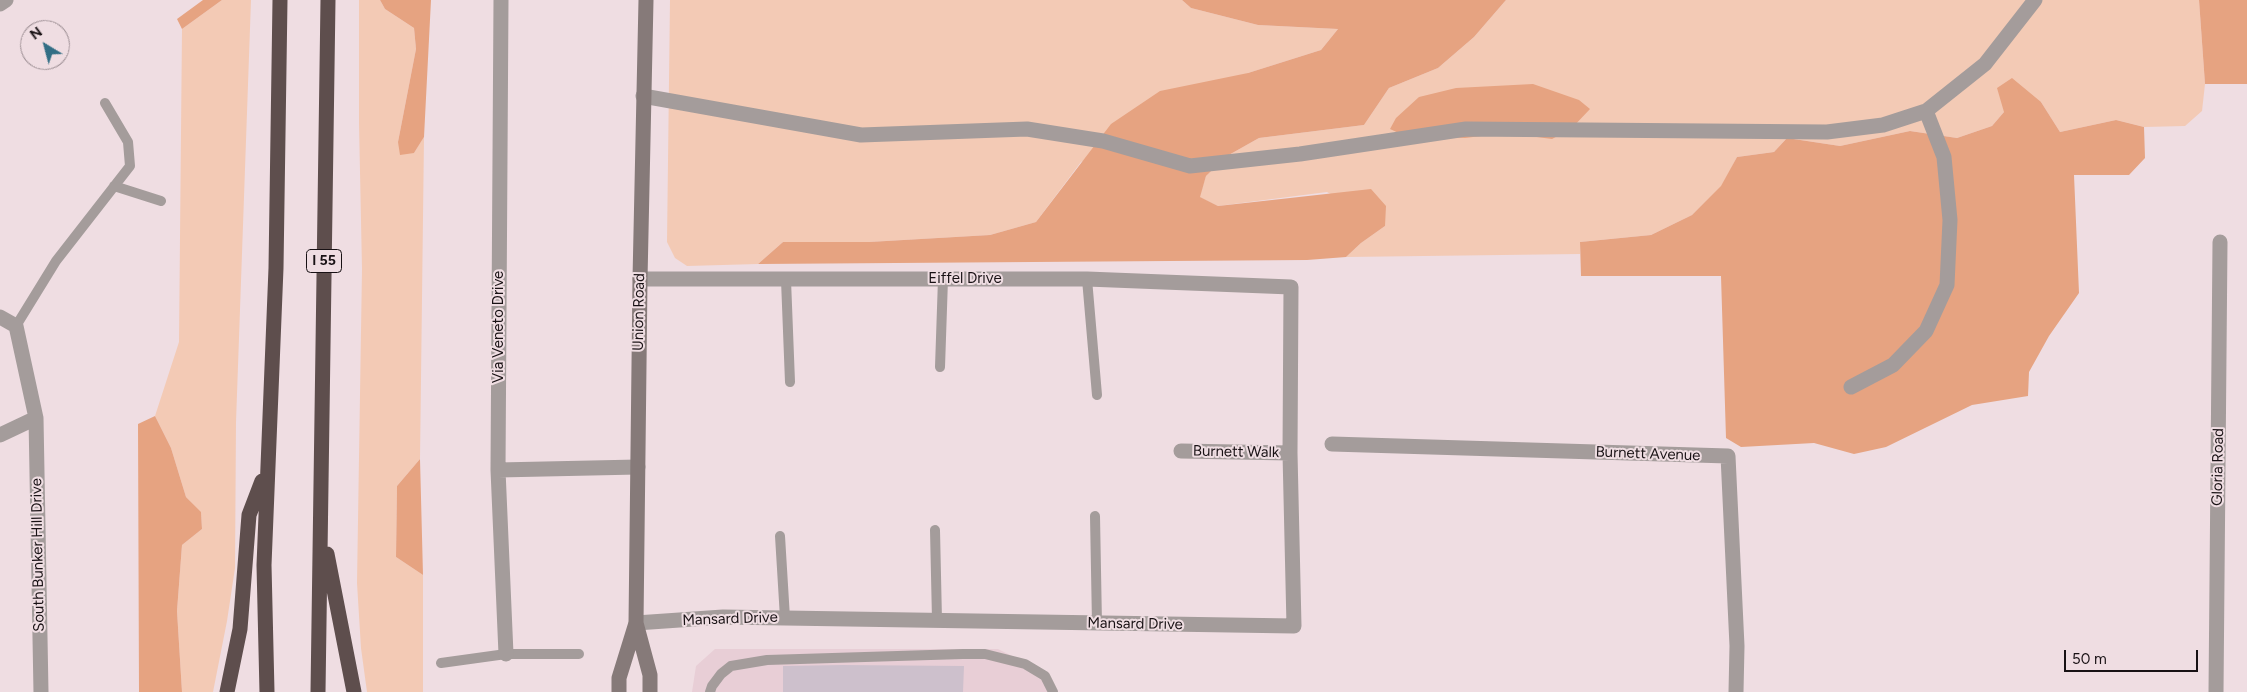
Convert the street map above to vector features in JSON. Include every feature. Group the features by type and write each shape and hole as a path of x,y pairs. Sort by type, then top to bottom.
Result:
{"highway":[{"path":"267,692 264,565 266,470 276,268 280,0"},
{"name":"I 55","path":"318,692 328,0"},
{"path":"227,692 240,629 249,515 266,470"},
{"path":"321,523 354,692"}],"main road":[{"name":"Union Road","path":"646,0 640,279 636,623 650,675 650,692"},
{"name":"Union Road","path":"619,692 619,678 636,623"}],"street":[{"path":"0,4 6,0"},
{"name":"Via Veneto Drive","path":"501,0 498,470 506,654"},
{"path":"643,96 861,136 1028,129 1103,141 1190,166 1300,154 1466,129 1827,132 1883,125 1926,111 1985,64 2035,0"},
{"path":"1851,387 1893,365 1926,331 1946,285 1950,220 1944,157 1926,111"},
{"name":"Gloria Road","path":"2216,692 2220,242"},
{"name":"Eiffel Drive","path":"640,279 1087,279 1291,287"},
{"name":"Mansard Drive","path":"636,623 723,617 1294,626 1290,453 1291,287"},
{"path":"0,317 16,326"},
{"name":"South Bunker Hill Drive","path":"16,326 36,418 41,692"},
{"path":"0,435 36,418"},
{"name":"Burnett Avenue","path":"1332,444 1728,456 1737,646 1736,692"},
{"name":"Burnett Walk","path":"1181,451 1290,453"},
{"path":"498,470 638,467"}],"lane":[{"path":"16,326 56,261 130,166 128,142 104,103"},
{"path":"114,186 161,201"},
{"path":"940,367 943,279"},
{"path":"1087,279 1097,395"},
{"path":"786,280 790,382"},
{"path":"1095,516 1097,624"},
{"path":"935,530 937,620"},
{"path":"780,536 785,618"},
{"path":"441,663 506,654 579,654"},
{"path":"710,692 721,674 731,666 767,660 963,654 985,654 1025,664 1045,676 1053,692"}],"shaded area":[{"path":"203,0 222,0 182,29 177,19"},
{"path":"222,0 251,0 236,422 235,568 213,692 182,692 177,611 182,545 202,529 201,513 186,497 171,448 155,416 179,342 182,29"},
{"path":"359,0 380,0 385,9 414,28 416,49 398,142 414,153 424,137 420,459 397,486 396,557 423,575 423,692 367,692 361,648 357,583 362,269"},
{"path":"380,0 431,0 424,137 414,153 400,155 398,142 416,49 414,28 385,9"},
{"path":"670,0 1182,0 1191,8 1258,25 1338,29 1321,50 1248,73 1081,162 1036,222 990,235 869,242 783,242 758,264 687,266 675,258 667,242"},
{"path":"1182,0 1506,0 1474,37 1438,68 1389,88 1364,125 1259,138 1227,156 1206,176 1200,197 1218,206 1371,189 1386,206 1385,226 1361,243 1346,257 1307,260 758,264 783,242 869,242 990,235 1036,222 1111,124 1160,91 1248,73 1321,50 1338,29 1258,25 1191,8"},
{"path":"1506,0 2199,0 2205,84 2202,111 2185,126 2144,127 2116,120 2060,132 2041,102 2004,112 1992,126 1957,138 1910,131 1840,146 1787,138 1774,152 1737,157 1722,186 1692,215 1651,235 1580,242 1580,254 1346,257 1361,243 1385,226 1327,192 1218,206 1199,197 1206,176 1227,156 1259,138 1364,125 1389,88 1438,68 1474,37"},
{"path":"2199,0 2247,0 2247,84 2205,84"},
{"path":"2012,78 2041,102 2060,132 2116,120 2144,127 2145,158 2129,175 2074,175 2079,293 2049,336 2029,372 2028,396 1972,405 1886,447 1854,454 1814,443 1741,447 1726,438 1721,276 1581,276 1580,242 1651,235 1692,215 1721,186 1737,157 1774,152 1787,138 1840,146 1910,131 1957,138 1992,126 2004,112 1997,88"},
{"path":"1533,84 1579,100 1590,109 1571,129 1552,139 1506,133 1465,138 1403,135 1390,129 1396,118 1419,97 1456,88"},
{"path":"155,416 171,448 186,497 201,512 202,529 182,545 177,611 182,692 139,692 138,424"},
{"path":"420,459 423,575 396,557 397,486"},
{"path":"715,649 998,649 1030,665 1047,685 1047,692 692,692 696,666"}],"building":[{"path":"783,666 964,666 963,692 783,692"}]}
